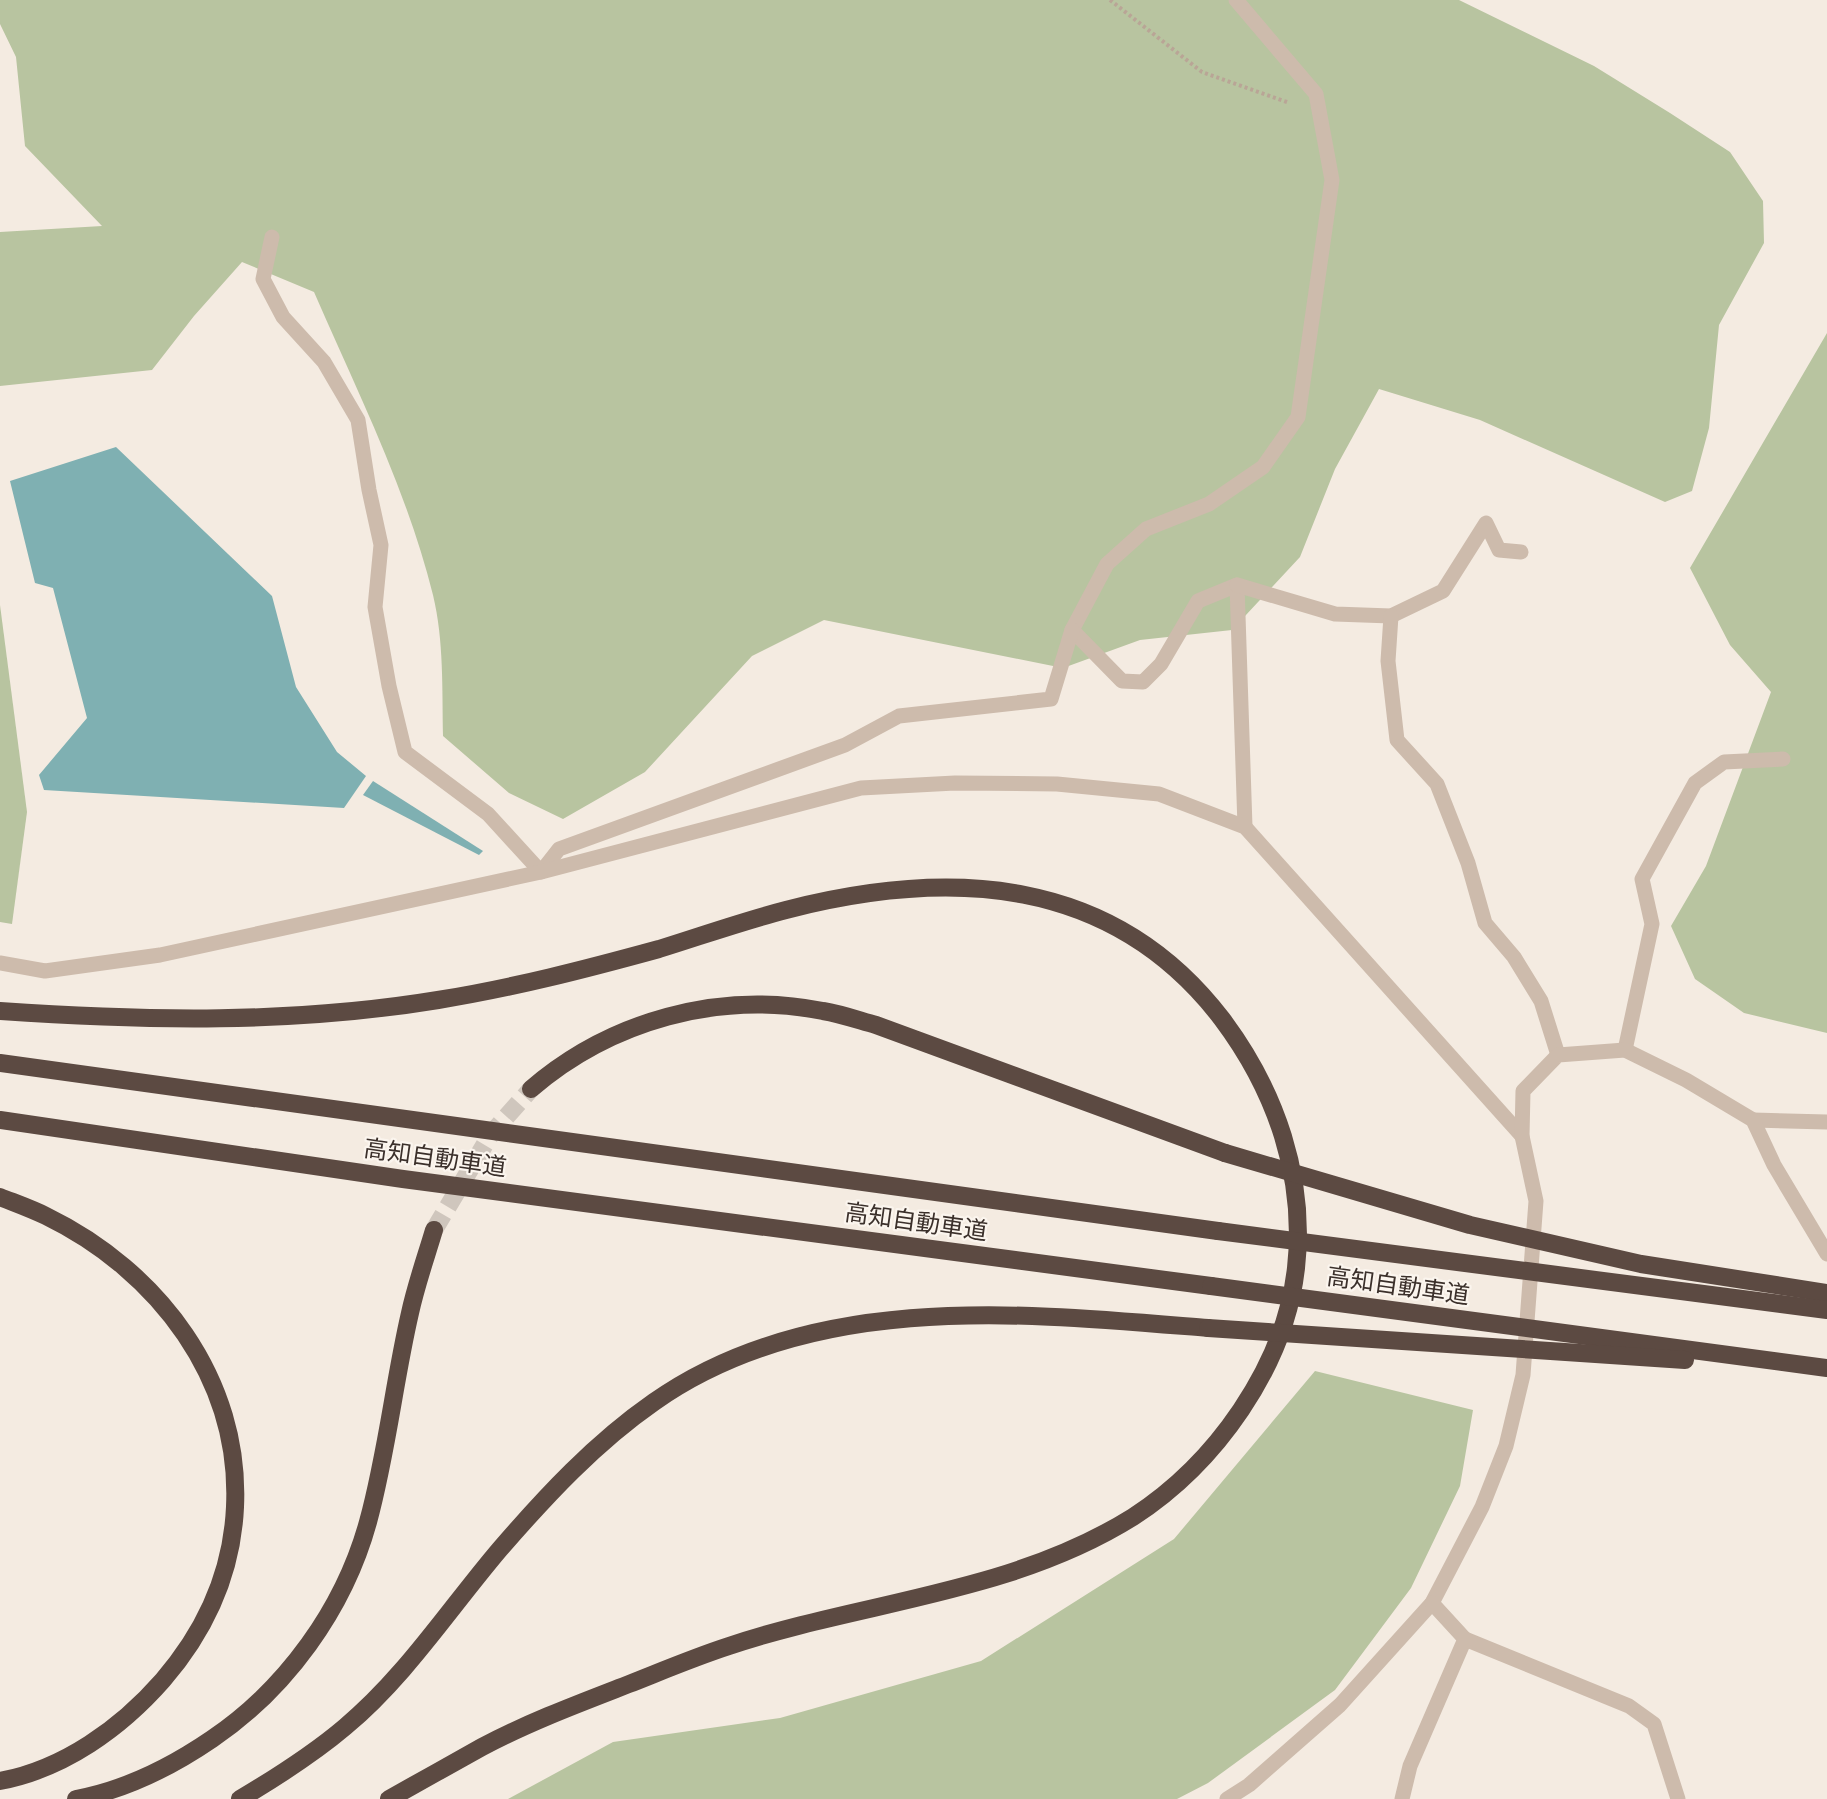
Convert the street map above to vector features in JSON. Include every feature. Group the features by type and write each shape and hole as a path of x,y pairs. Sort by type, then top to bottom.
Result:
{"highway":[{"path":"0,1011 93,1017 261,1018 436,1001 589,968 785,910 902,889 964,885 1040,897 1113,926 1148,948 1181,975 1210,1004 1236,1038 1265,1090 1283,1132 1296,1199 1297,1264 1293,1288 1267,1364 1251,1394 1210,1450 1161,1497 1099,1536 1054,1557 992,1580 846,1614 730,1646 579,1703 488,1744 389,1799"},
{"path":"531,1089 555,1068 592,1046 629,1029 669,1016 718,1006 767,1005 821,1010 876,1025 1225,1153 1349,1191 1481,1228 1641,1264 1827,1293"},
{"name":"高知自動車道","path":"0,1063 1218,1231 1827,1310"},
{"name":"高知自動車道","path":"0,1120 481,1190 1827,1369"},
{"path":"0,1197 46,1216 85,1238 120,1264 159,1300 185,1332 206,1367 222,1403 232,1440 237,1480 230,1559 219,1593 180,1660 152,1692 122,1720 86,1747 43,1768 0,1781"},
{"path":"76,1799 123,1786 194,1752 256,1704 285,1675 311,1642 354,1563 368,1523 410,1311 434,1230"},
{"path":"240,1799 290,1770 346,1726 397,1675 535,1511 600,1444 655,1401 720,1364 788,1340 860,1324 937,1316 1036,1316 1827,1369"}],"street":[{"path":"541,872 559,849 845,745 899,716 1051,699 1072,630 1107,564 1146,529 1209,504 1263,467 1298,417 1332,180 1316,94 1236,0"},
{"path":"272,237 263,279 283,317 324,362 358,420 369,490 381,545 375,606 388,686 405,752 488,814 541,872"},
{"path":"1072,630 1122,681 1143,682 1161,664 1198,601 1237,585 1335,614 1391,616 1443,591 1486,524 1499,550 1521,552"},
{"path":"1237,585 1245,827"},
{"path":"1391,616 1388,661 1398,740 1437,784 1468,863 1485,923 1514,957 1541,1001 1558,1055"},
{"path":"1625,1050 1652,924 1642,879 1695,783 1724,762 1783,759"},
{"path":"0,963 45,971 160,955 541,872 861,788 955,783 1057,784 1159,794 1245,827 1522,1136"},
{"path":"1227,1799 1249,1785 1340,1705 1432,1603 1482,1507 1506,1446 1523,1375 1536,1201 1522,1136 1523,1091 1558,1055 1625,1050 1686,1080 1753,1120 1827,1122"},
{"path":"1753,1120 1774,1165 1827,1254"},
{"path":"1432,1603 1465,1639 1629,1706 1654,1724 1678,1799"},
{"path":"1402,1799 1410,1766 1465,1639"}],"path":[{"path":"1110,0 1202,72 1283,103 1316,94"}],"green space":[{"path":"0,0 1459,0 1594,66 1730,152 1763,201 1764,243 1719,325 1709,428 1692,491 1665,502 1480,420 1379,389 1335,469 1300,557 1232,630 1140,640 1063,668 824,620 752,656 645,772 563,819 509,793 443,736 442,665 437,612 422,556 380,441 314,292 242,262 194,316 152,370 0,386 0,232 102,226 25,146 16,57 0,24"},
{"path":"1827,333 1827,1033 1744,1013 1695,979 1671,926 1706,866 1771,692 1730,645 1690,568"},
{"path":"0,605 27,812 12,924 0,922"},
{"path":"1315,1371 1473,1410 1460,1486 1411,1588 1335,1690 1208,1783 1177,1799 508,1799 613,1742 780,1718 981,1661 1174,1539"}],"water":[{"path":"116,447 272,596 296,687 337,752 366,776 344,808 44,790 39,775 87,718 53,588 35,583 10,481"},
{"path":"373,781 483,851 479,855 363,795"}],"tunnel":[{"path":"434,1230 491,1134 531,1089"}]}
